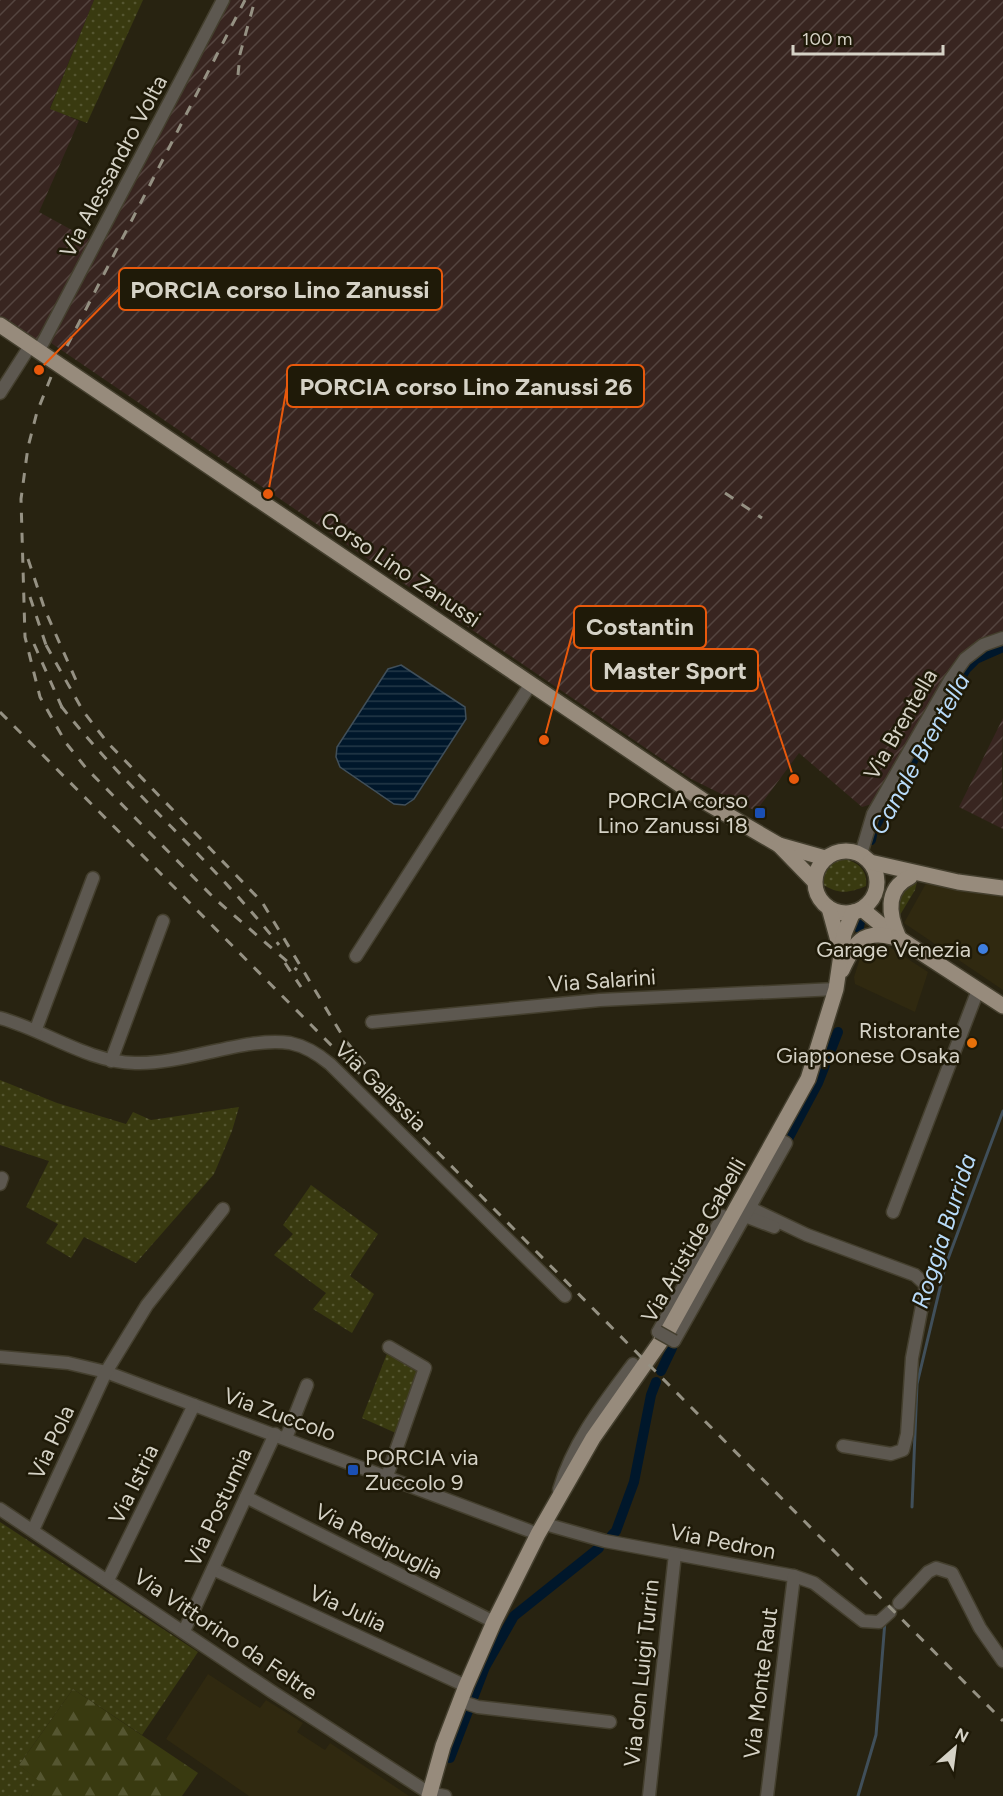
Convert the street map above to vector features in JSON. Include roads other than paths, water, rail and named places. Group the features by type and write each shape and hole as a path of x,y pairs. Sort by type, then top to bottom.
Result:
{"main road":[{"name":"Corso Lino Zanussi","path":"0,325 707,803 779,845 825,858"},
{"name":"Corso Lino Zanussi","path":"779,845 814,881"},
{"path":"1003,888 939,878 845,850 825,858 819,865 814,881 818,896 829,908 836,912 857,910 1003,1006"},
{"path":"866,858 875,870 876,891 883,917 899,938"},
{"path":"857,910 876,891 910,877 939,878"},
{"path":"899,938 891,917 891,900 898,884 910,877"},
{"name":"Via Aristide Gabelli","path":"829,908 841,949"},
{"name":"Via Aristide Gabelli","path":"837,985 841,949 857,910"},
{"name":"Via Aristide Gabelli","path":"429,1795 468,1699 494,1622 554,1506 593,1438 668,1331 742,1210 808,1079 837,985 853,949 865,937 872,934 899,938"}],"street":[{"name":"Via Alessandro Volta","path":"0,393 34,349 223,0"},
{"name":"Via Brentella","path":"866,858 873,814 950,680 965,658 983,645 1003,638"},
{"path":"356,956 530,684"},
{"path":"36,1029 93,878"},
{"path":"111,1061 163,921"},
{"name":"Via Salarini","path":"372,1022 600,1000 837,985"},
{"path":"893,1212 978,990"},
{"name":"Via Galassia","path":"0,1018 36,1029 111,1061 136,1064 177,1059 267,1042 289,1043 316,1053 330,1064 565,1296"},
{"path":"742,1210 674,1341 658,1332 728,1208 742,1210 915,1275 925,1282 927,1288 914,1341 903,1450 891,1454 843,1446"},
{"name":"Via Pola","path":"33,1530 106,1372 147,1305 223,1209"},
{"path":"387,1476 425,1368 389,1347"},
{"name":"Via Zuccolo","path":"0,1357 68,1363 106,1372 387,1476 542,1529"},
{"name":"Via Aristide Gabelli","path":"554,1506 567,1462 592,1419 633,1364"},
{"name":"Via Postumia","path":"184,1631 246,1497 307,1385"},
{"name":"Via Istria","path":"108,1580 195,1405"},
{"name":"Via Redipuglia","path":"246,1497 494,1622"},
{"name":"Via Vittorino da Feltre","path":"0,1509 429,1795"},
{"name":"Via Pedron","path":"542,1529 794,1576 814,1583 863,1621 873,1623 890,1612 928,1572 936,1568 952,1574 980,1628 1003,1660"},
{"name":"Via don Luigi Turrin","path":"649,1796 675,1554"},
{"name":"Via Julia","path":"213,1569 468,1699 610,1722"},
{"name":"Via Monte Raut","path":"767,1796 794,1576"},
{"path":"429,1795 445,1796"}],"water":[{"path":"401,665 465,707 466,719 414,799 405,805 394,804 340,767 336,757 337,747 388,669"}],"waterway":[{"name":"Canale Brentella","path":"871,840 873,830 966,669 976,659 1003,647"},
{"name":"Canale Brentella","path":"859,928 860,921"},
{"name":"Canale Brentella","path":"788,1139 818,1083 838,1032"},
{"name":"Roggia Burrida","path":"912,1507 917,1384 945,1267 1003,1111"},
{"name":"Canale Brentella","path":"661,1371 672,1348"},
{"name":"Canale Brentella","path":"612,1535 616,1531 634,1482 651,1395 656,1382"},
{"name":"Canale Brentella","path":"450,1758 485,1667 514,1616 599,1548"},
{"name":"Roggia Burrida","path":"858,1796 876,1735 885,1621"}],"railway":[{"path":"67,346 245,0"},
{"path":"238,75 240,54 255,0"},
{"path":"51,377 37,412 28,447 21,499 25,637 40,697 66,743 86,768 214,898 297,970"},
{"path":"725,493 762,518"},
{"path":"28,559 45,610 79,687"},
{"path":"30,597 48,651"},
{"path":"34,644 64,712"},
{"path":"46,645 83,711 107,742 262,902 345,1040 387,1090"},
{"path":"61,706 114,767 226,884 279,945"},
{"path":"0,712 1003,1721"},
{"path":"285,963 301,987"},
{"path":"382,1082 404,1104"}],"place":[{"name":"PORCIA corso Lino Zanussi","path":"39,370"},
{"name":"PORCIA corso Lino Zanussi 26","path":"268,494"},
{"name":"Costantin","path":"544,740"},
{"name":"Master Sport","path":"794,779"},
{"name":"PORCIA corso Lino Zanussi 18","path":"760,813"},
{"name":"Garage Venezia","path":"983,949"},
{"name":"Ristorante Giapponese Osaka","path":"972,1043"},
{"name":"PORCIA via Zuccolo 9","path":"353,1470"}]}
